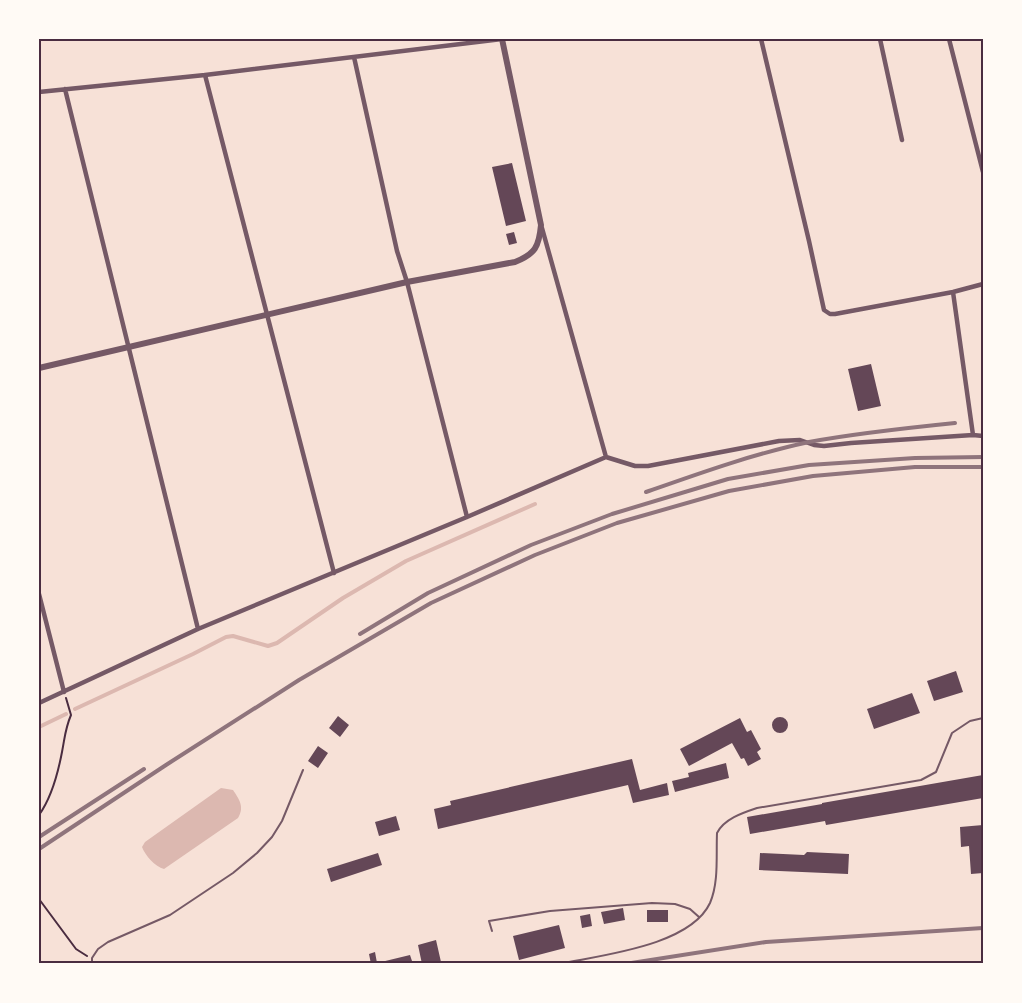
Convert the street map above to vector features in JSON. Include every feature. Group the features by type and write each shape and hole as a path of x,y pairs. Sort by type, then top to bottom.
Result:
{"street":[{"path":"39,92 205,75 502,39 541,225 606,457"},
{"path":"761,39 824,310 830,314 952,292 983,284"},
{"path":"880,39 902,140"},
{"path":"949,39 983,172"},
{"path":"354,57 401,268 407,282 467,517"},
{"path":"205,75 334,573"},
{"path":"65,89 198,629"},
{"path":"39,368 407,282 514,262 533,253 538,245 541,225"},
{"path":"952,292 973,435"},
{"path":"39,704 198,629 606,457 635,466 648,466 779,441 800,440 824,446 983,436"},
{"path":"39,594 64,692"}],"lane":[{"path":"559,964 620,952 670,938 699,917 710,903 713,892 719,828 742,813 757,808 921,780 936,772 952,733 970,721 983,718"},
{"path":"92,964 92,958 98,949 108,942 170,915 233,873 257,853 272,837 282,821 303,770"},
{"path":"492,931 489,921 550,911 652,903 675,904 690,909 699,917"}],"path":[{"path":"39,815 50,794 58,770 65,728 71,715 64,692"},
{"path":"39,899 76,949 92,958"}],"shaded area":[{"path":"221,788 233,790 237,797 241,807 238,818 164,869 154,863 142,847 145,842"}],"building":[{"path":"512,163 526,221 506,226 492,167"},
{"path":"514,232 517,243 509,245 506,234"},
{"path":"871,364 881,406 858,411 848,369"},
{"path":"956,671 963,692 934,701 927,681"},
{"path":"912,693 920,713 874,729 867,709"},
{"path":"338,716 349,725 340,737 329,728"},
{"path":"780,717 788,725 780,733 772,725"},
{"path":"740,718 747,732 751,730 761,749 757,752 761,759 748,766 732,743 689,766 680,749"},
{"path":"318,746 328,753 318,768 308,761"},
{"path":"632,759 640,790 667,783 669,795 633,803 628,785 438,829 434,809 451,805 450,801"},
{"path":"726,763 729,778 675,792 672,781 689,777 688,773"},
{"path":"983,775 983,798 826,825 825,821 750,834 747,817"},
{"path":"396,816 400,830 379,836 375,822"},
{"path":"983,825 983,873 971,874 969,846 961,847 960,827"},
{"path":"807,852 849,854 848,874 759,870 760,853 804,855"},
{"path":"378,853 382,865 331,882 327,869"},
{"path":"623,908 625,920 604,924 601,912"},
{"path":"647,910 668,910 668,922 647,922"},
{"path":"590,914 592,926 582,928 580,916"},
{"path":"559,925 565,948 519,960 513,936"},
{"path":"436,940 441,962 422,964 418,945"},
{"path":"375,952 377,963 410,955 412,961 398,964 371,964 369,954"}],"waterway":[{"path":"75,709 226,637 233,636 268,646 277,643 343,598 406,561 535,504"},
{"path":"39,727 66,714"}],"railway":[{"path":"646,492 747,458 809,442 863,433 955,423"},
{"path":"360,634 428,593 531,545 612,514 728,479 809,465 915,458 983,457"},
{"path":"39,849 299,680 431,603 535,555 617,523 729,491 813,476 915,467 983,467"},
{"path":"39,837 144,769"},
{"path":"625,964 766,942 983,928"}]}
